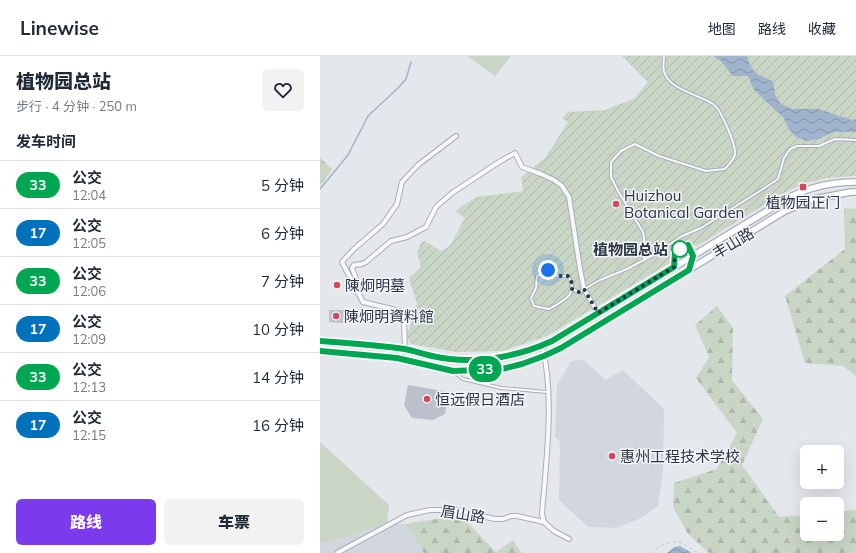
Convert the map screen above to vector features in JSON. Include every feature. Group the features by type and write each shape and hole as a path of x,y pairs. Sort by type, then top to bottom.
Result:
{"main road":[{"name":"丰山路","path":"320,341 367,344 405,349 433,356 460,360 514,355 552,341 799,192 810,188 856,182"},
{"name":"丰山路","path":"320,351 397,358 453,371 502,369 522,364 561,348 785,211 814,199 856,192"},
{"path":"689,270 693,256"}],"street":[{"path":"397,358 405,349 402,312 392,308 364,302 342,262 354,249 383,224 397,204 402,182 418,165 456,136"},
{"path":"358,293 357,281 352,268 354,265 366,262 391,241 407,237 426,227 436,207 452,193 515,153 522,167 554,180 562,186 570,197 584,289 598,313"},
{"path":"542,345 548,392 548,435 542,514 544,522"},
{"name":"眉山路","path":"337,553 407,515 430,510 455,510 494,519 517,516 544,522 554,531 569,539"}],"lane":[{"path":"644,259 645,245 643,232 611,177 611,162 621,151 636,144 659,156 706,171 725,169 733,161 735,153 732,138 715,105 680,88 669,80 664,74 664,56"},
{"path":"572,289 579,292 600,280 627,269 665,248 682,236 701,228 763,189 778,179 784,158 790,149 797,146 819,146 835,140 856,140"},
{"path":"674,267 675,252 688,245 693,256"},
{"path":"548,270 557,276 568,276 572,283 572,289 569,296 549,309 534,306 531,298 536,288 537,276 548,270"},
{"path":"453,371 463,379 501,388 548,392"}],"path":[{"path":"652,553 655,549 667,544 678,542 698,553"}],"shaded area":[{"name":"惠州工程技术学校","path":"583,360 606,380 623,370 664,409 663,470 658,506 639,519 616,528 588,527 559,500 560,442 555,437 557,385 571,361"},
{"path":"387,524 405,524 424,553 320,553 320,544"}],"green space":[{"path":"467,56 511,56 495,76"},
{"name":"Huizhou Botanical Garden","path":"622,56 856,56 856,176 827,178 803,184 782,194 697,246 687,242 671,251 670,263 547,336 503,351 456,352 411,344 404,332 409,330 417,303 409,278 421,267 417,252 421,243 425,241 441,251 450,246 465,218 455,211 476,197 523,191 521,177 546,157 568,122 562,118 568,112 605,110 635,98 648,82"},
{"path":"320,158 332,169 320,186"},
{"path":"844,208 856,209 856,376 843,366 805,363 785,296 845,249"},
{"path":"717,306 733,328 732,380 763,419 742,465 779,517 800,516 800,541 844,541 844,511 856,510 856,553 709,553 688,534 673,507 674,483 717,469 737,433 696,378 709,357 695,325"},
{"path":"320,442 389,505 387,524 320,544"},
{"path":"460,515 496,552 513,540 522,553 424,553 405,524"}],"water":[{"path":"713,56 747,56 753,70 756,73 773,81 775,94 780,103 792,109 818,109 852,120 856,119 856,132 833,132 819,139 807,141 796,137 789,129 783,117 754,90 748,76 733,76 721,61"},
{"path":"680,546 692,553 667,553 674,547"}],"building":[{"name":"陳炯明資料館","path":"329,310 344,310 343,323 329,322"},
{"name":"恒远假日酒店","path":"408,385 449,392 445,414 433,420 412,418 404,405"}],"waterway":[{"path":"320,189 348,155 368,116 406,79 411,62"}],"bus line":[{"name":"33","path":"320,341 367,344 411,350 433,356 460,360 514,355 552,341 674,267 675,252 688,245 693,256 689,270 561,348 522,364 502,369 453,371 397,358 320,351"}],"place":[{"name":"植物园正门","path":"803,187"},
{"name":"Huizhou Botanical Garden","path":"616,204"},
{"name":"植物园总站","path":"680,249"},
{"name":"陳炯明墓","path":"337,285"},
{"name":"陳炯明資料館","path":"336,316"},
{"name":"恒远假日酒店","path":"427,399"},
{"name":"惠州工程技术学校","path":"612,456"}],"route":[{"path":"548,270 557,276 568,276 572,283 572,289 579,292 584,289 598,313 674,267 675,252 680,249"}]}
